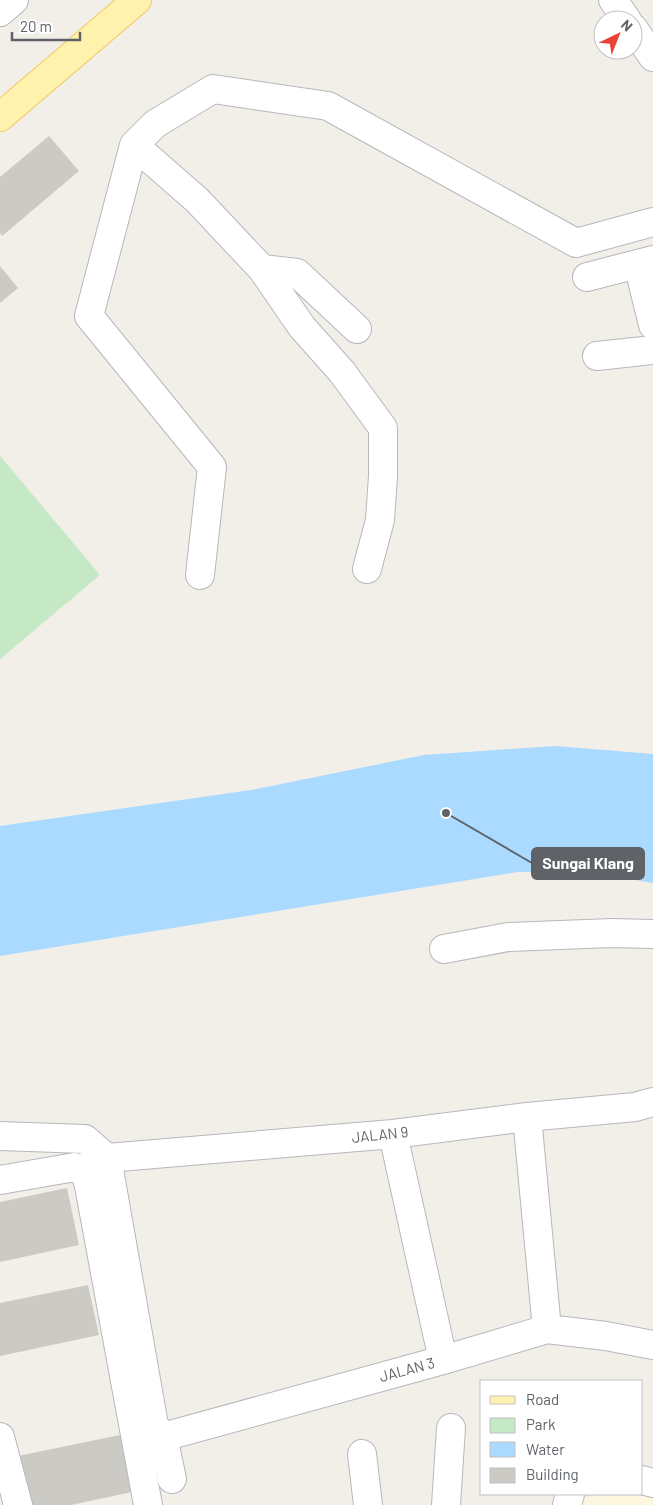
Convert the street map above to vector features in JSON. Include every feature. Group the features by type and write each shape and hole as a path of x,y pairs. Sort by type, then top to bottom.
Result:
{"main road":[{"path":"0,117 137,0"}],"street":[{"path":"0,12 14,0"},
{"path":"643,43 652,56"},
{"path":"200,575 212,466 90,316 134,145 155,124 213,89 328,106 576,243 653,222"},
{"path":"134,145 197,200 262,269 302,326 342,372 383,428 383,476 380,520 367,570"},
{"path":"587,277 645,262 653,326"},
{"path":"262,269 297,273 356,329"},
{"path":"597,356 653,350"},
{"path":"444,948 508,937 612,933 653,934"},
{"name":"JALAN 9","path":"107,1158 393,1134 527,1117 635,1107 653,1102"},
{"path":"527,1117 547,1329"},
{"path":"393,1134 443,1360"},
{"path":"0,1136 85,1139 107,1158 154,1425 163,1437 172,1479"},
{"path":"0,1180 75,1167 85,1173 89,1186 148,1505"},
{"name":"JALAN 3","path":"163,1437 443,1360 547,1329 606,1336 653,1345"},
{"path":"446,1505 451,1428"},
{"path":"0,1437 18,1505"},
{"path":"362,1454 368,1505"}],"shaded area":[{"path":"653,1491 653,1505 573,1505 574,1500 601,1495 643,1494"}],"green space":[{"path":"0,456 100,575 0,659"}],"water":[{"path":"555,746 653,754 653,883 595,873 564,871 518,872 0,956 0,826 251,790 424,755"}],"building":[{"path":"49,136 79,171 2,236 0,233 0,177"},
{"path":"0,266 18,288 0,303"},
{"path":"67,1188 79,1245 0,1262 0,1202"},
{"path":"88,1285 99,1335 0,1356 0,1303"},
{"path":"120,1435 132,1492 71,1505 28,1505 18,1456"}],"place":[{"name":"Sungai Klang","path":"446,813"}]}
